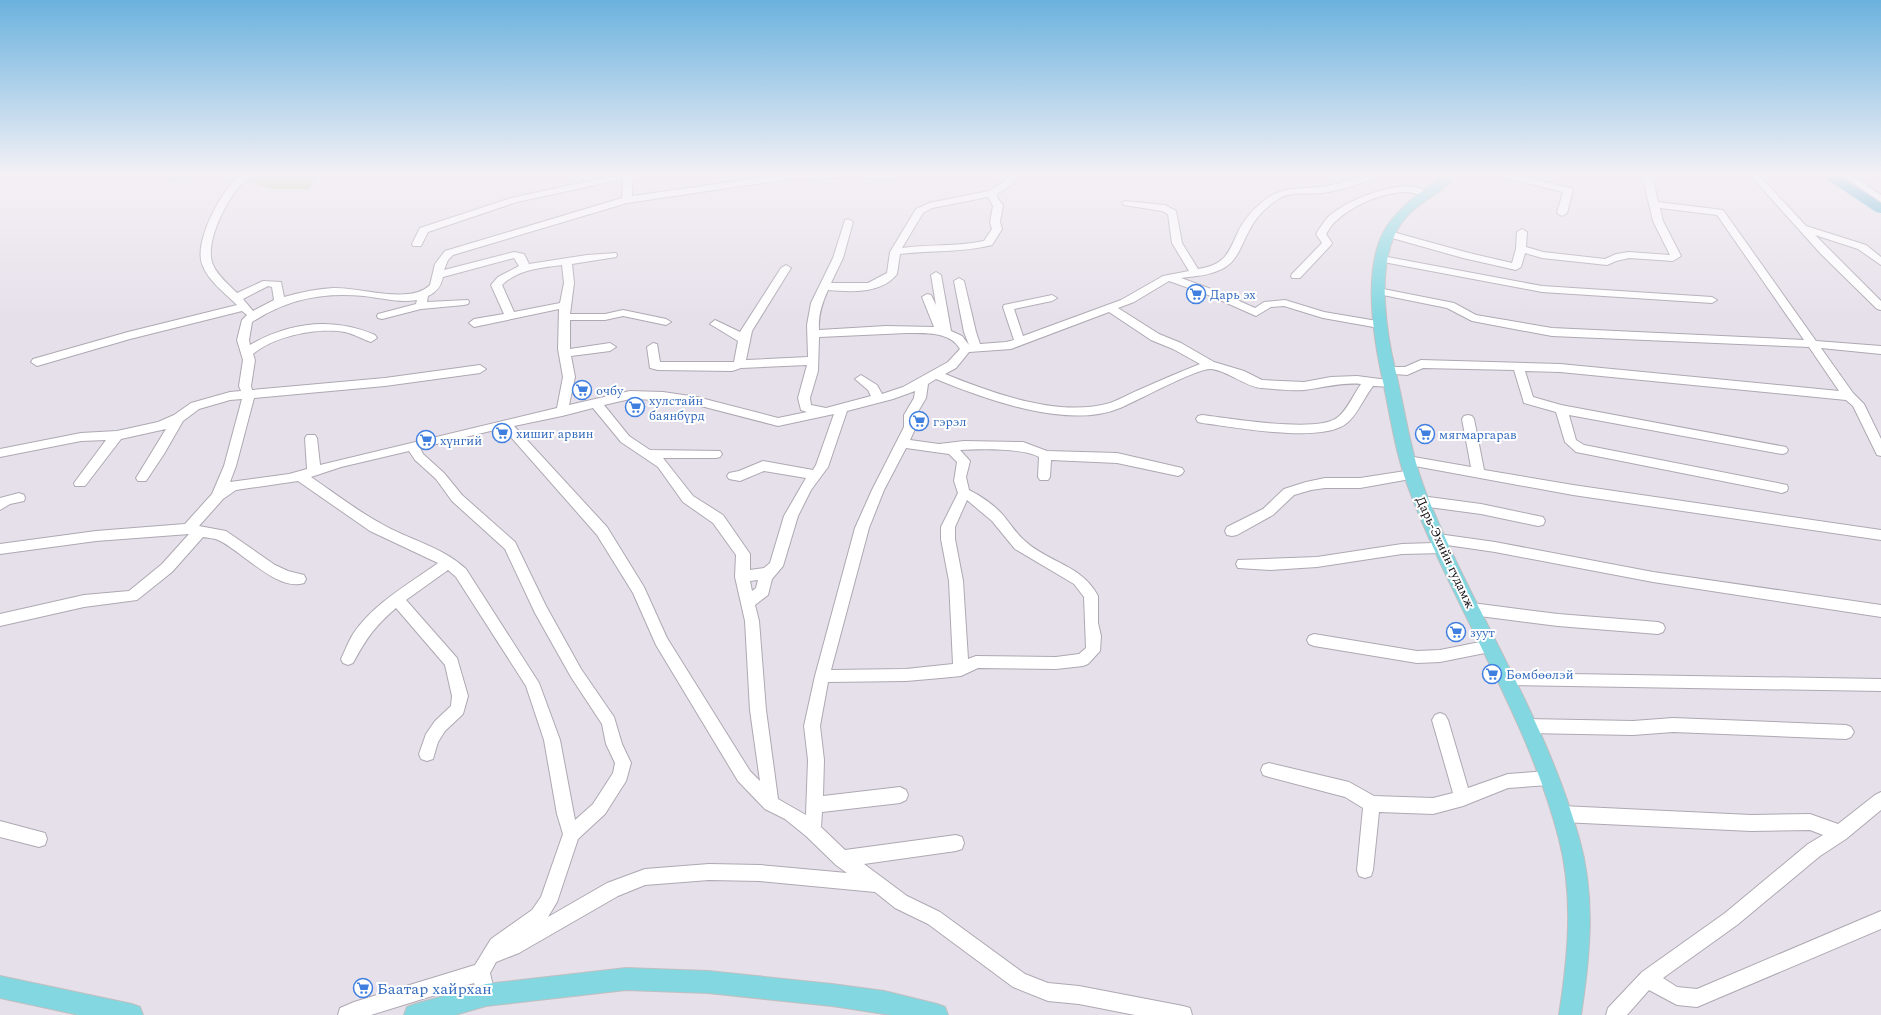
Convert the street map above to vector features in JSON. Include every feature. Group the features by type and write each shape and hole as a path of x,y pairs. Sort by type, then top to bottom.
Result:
{"main road":[{"name":"Дарь-Эхийн гудамж","path":"1397,222 1389,234 1382,259 1378,291 1379,324 1389,377 1410,468 1421,501 1506,679 1549,778 1562,814 1574,862 1580,905 1579,949 1570,1015"},
{"path":"416,1015 486,995 626,979 708,982 832,995 884,1002 937,1015"},
{"path":"0,987 132,1015"}],"street":[{"path":"0,620 84,600 132,596 167,568 218,496 230,466 247,406 248,394 245,386 249,360 244,340 248,311 217,280 207,267 204,252 207,237 214,222"},
{"path":"417,244 424,230 447,222"},
{"path":"382,316 422,300 435,288 439,278 437,270 442,260 449,253 551,222"},
{"path":"836,410 813,410 805,407 804,398 813,361 816,303 838,258 848,222"},
{"path":"824,286 853,288 869,285 892,274 891,266 895,252 913,222"},
{"path":"895,252 926,248 965,248 988,243 997,229 995,222"},
{"path":"1174,222 1177,243 1196,274"},
{"path":"218,496 233,486 300,476 340,463 630,395 663,396 697,401 778,422 789,421 878,399 922,383 934,374 952,365 971,349 1007,346 1020,342 1140,295 1156,283 1170,278 1216,269 1227,262 1238,248 1249,222"},
{"path":"1296,276 1328,243 1321,234 1329,222"},
{"path":"1521,249 1542,255 1607,262 1612,258 1621,256 1673,258 1676,256 1659,222"},
{"path":"1727,222 1813,344 1822,354 1849,396 1858,404 1881,452"},
{"path":"1788,222 1834,266"},
{"path":"1797,222 1881,307"},
{"path":"1802,228 1862,247 1881,262"},
{"path":"1389,234 1467,256 1516,267 1521,249 1522,232"},
{"path":"438,275 514,255 520,256 525,267"},
{"path":"511,316 496,285 502,279 525,267 612,255"},
{"path":"1382,259 1542,289 1712,300"},
{"path":"562,412 569,377 565,353 565,305 569,283 566,262"},
{"path":"739,364 744,339 749,325 786,268"},
{"path":"936,275 943,332"},
{"path":"1170,278 1215,294 1256,312 1268,304 1284,303 1323,315 1379,324"},
{"path":"959,281 970,332 971,349"},
{"path":"236,298 267,283 272,283 277,284 280,302"},
{"path":"247,320 258,312 296,296 341,289 422,300 464,302"},
{"path":"1378,291 1450,305 1472,318 1479,320 1552,332 1813,344 1881,350"},
{"path":"927,297 943,332"},
{"path":"1020,342 1008,307 1052,298"},
{"path":"474,323 565,305"},
{"path":"37,362 156,329 244,307"},
{"path":"1110,308 1155,337 1177,346 1210,365 1267,385 1304,386 1331,381 1370,382 1407,371 1421,364 1560,368 1849,396"},
{"path":"565,318 605,317 623,313 666,322"},
{"path":"715,324 744,339"},
{"path":"248,352 253,347 286,334 320,326 340,327 372,338"},
{"path":"814,334 901,330 943,332 961,340 971,349"},
{"path":"565,353 610,347"},
{"path":"653,347 654,365 658,366 725,367 751,362 813,361"},
{"path":"934,374 983,394 1020,405 1071,411 1091,411 1114,406 1179,376 1210,365"},
{"path":"1518,366 1528,400 1561,409 1782,450"},
{"path":"0,453 81,437 117,435 161,426 178,418 195,406 230,396 378,383 480,369"},
{"path":"861,379 873,388 878,399"},
{"path":"1202,419 1288,429 1325,428 1342,421 1370,382"},
{"path":"812,830 815,805 816,760 812,726 822,676 862,528 878,490 910,427 910,415 920,398 922,383"},
{"path":"596,403 625,439 662,464 688,499 718,519 743,554 744,562 742,577 752,621 758,710 771,804"},
{"path":"1561,409 1571,442 1580,449 1782,488"},
{"path":"742,577 768,573 776,566 791,516 806,487 822,467 836,410"},
{"path":"142,478 160,451 178,418"},
{"path":"1468,418 1478,472"},
{"path":"506,424 602,531 639,591 661,641 744,776 771,804 791,814 812,830 842,859 901,902 934,918 1019,981 1048,992 1079,995 1183,1015"},
{"path":"80,483 117,435"},
{"path":"311,438 314,472"},
{"path":"822,676 906,674 961,670 976,662 1028,664 1083,660 1093,651 1094,636 1091,624 1092,596 1079,580 1020,545 997,517 977,500 964,493 959,486 959,476 964,461 953,450 940,447 902,443"},
{"path":"940,447 963,444 984,446 1006,444 1038,450 1045,455 1130,460 1178,471"},
{"path":"412,446 420,457 440,476 457,498 510,546 540,609 576,673 609,722 614,744 624,763 620,776 598,810 571,834 548,902 538,916 497,945 486,964 486,995"},
{"path":"646,454 716,454"},
{"path":"1044,477 1045,455"},
{"path":"733,476 740,476 763,466 816,475"},
{"path":"1232,531 1268,512 1289,492 1311,485 1325,483 1360,483 1410,468 1478,472 1573,490 1881,536"},
{"path":"300,476 375,527 425,549 449,562 461,573 511,653 532,683 552,740 564,814 571,834"},
{"path":"961,670 956,581 948,527 964,493"},
{"path":"0,505 6,500 19,498"},
{"path":"1421,501 1482,509 1538,521"},
{"path":"0,549 96,536 195,530 221,535 270,569 285,576 298,579"},
{"path":"1243,564 1270,565 1317,562 1440,543 1495,547 1653,577 1881,611"},
{"path":"348,660 358,638 371,623 397,600 449,562"},
{"path":"747,603 763,591 768,573"},
{"path":"397,600 452,662 460,696 458,709 440,726 431,738 427,754"},
{"path":"1472,609 1558,620 1658,628"},
{"path":"1314,640 1417,657 1440,656 1490,646"},
{"path":"1506,679 1881,685"},
{"path":"1440,720 1463,798"},
{"path":"1526,726 1633,728 1681,725 1846,732"},
{"path":"1269,770 1349,790 1372,804 1433,806 1463,798 1508,781 1549,778"},
{"path":"815,805 900,795"},
{"path":"1615,1015 1648,978 1731,919 1814,850 1840,833 1881,800"},
{"path":"1366,870 1372,804"},
{"path":"1562,814 1751,823 1810,822 1840,833"},
{"path":"0,829 39,839"},
{"path":"842,859 956,843"},
{"path":"347,1015 354,1011 486,964 613,889 645,877 709,872 760,873 878,884"},
{"path":"1648,978 1660,988 1675,996 1687,1000 1697,998 1881,920"}],"place":[{"name":"Дарь эх","path":"1196,294"},
{"name":"очбу","path":"582,390"},
{"name":"хулстайн баянбүрд","path":"635,407"},
{"name":"гэрэл","path":"919,421"},
{"name":"хишиг арвин","path":"502,433"},
{"name":"мягмаргарав","path":"1425,434"},
{"name":"хүнгий","path":"426,440"},
{"name":"зуут","path":"1456,632"},
{"name":"Бөмбөөлэй","path":"1492,674"},
{"name":"Баатар хайрхан","path":"363,988"}]}
